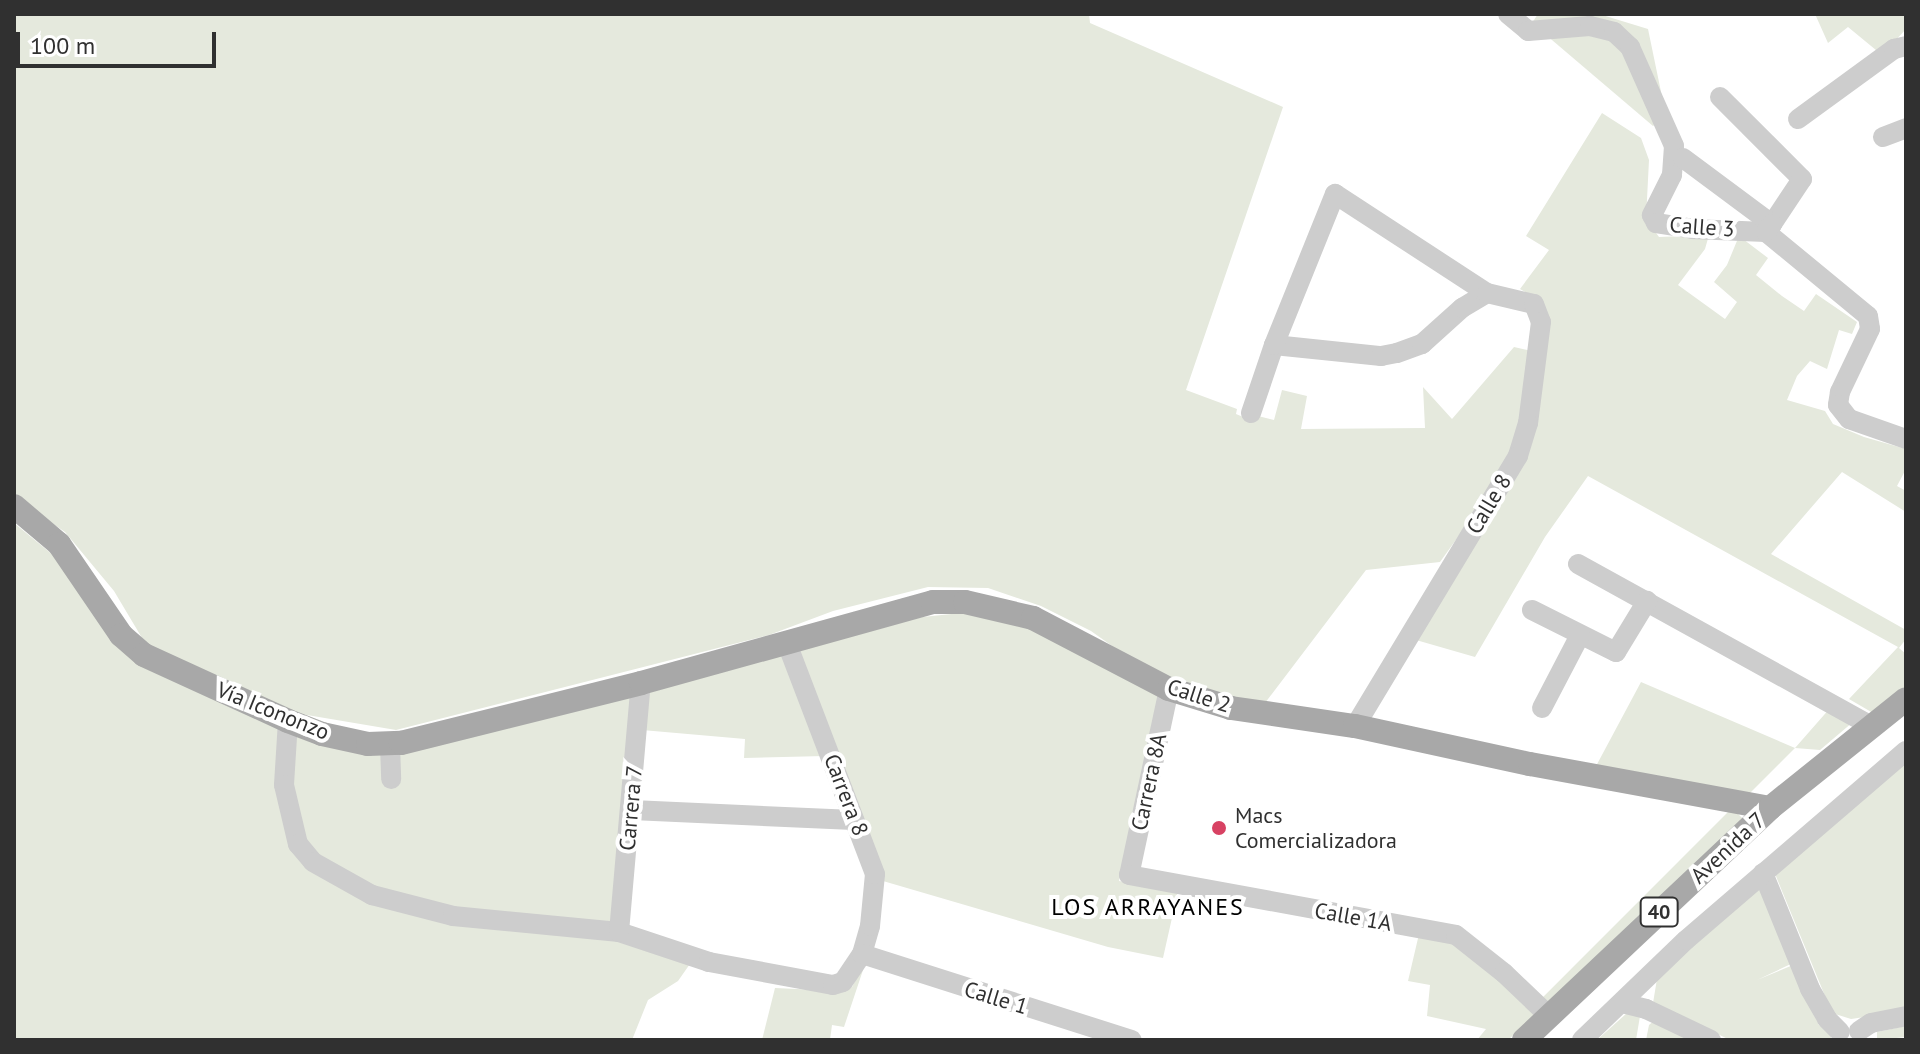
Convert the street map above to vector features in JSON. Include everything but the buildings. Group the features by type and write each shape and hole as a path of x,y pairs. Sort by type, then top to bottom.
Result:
{"main road":[{"name":"Vía Icononzo","path":"14,506 59,544 121,635 144,655 322,734 390,745 644,682"},
{"name":"Calle 2","path":"644,682 933,602 965,602 1033,618 1169,689 1231,708 1355,726 1530,764 1770,808"},
{"name":"Avenida 7","path":"1524,1040 1770,808 1906,699"}],"street":[{"name":"Calle 3","path":"1508,14 1528,31 1590,26 1614,32 1630,47 1674,146 1672,175 1652,215 1656,223 1678,228 1769,228 1872,323 1840,392 1838,405 1842,413 1906,439"},
{"path":"1798,119 1894,49 1906,46"},
{"path":"1683,158 1769,228 1802,179 1720,97"},
{"path":"1883,137 1906,128"},
{"path":"1251,413 1274,345 1335,194 1487,293 1462,308 1422,344 1397,353 1381,356 1274,345"},
{"name":"Calle 8","path":"1355,726 1518,456 1541,322 1534,304 1487,293"},
{"path":"1578,564 1871,726"},
{"path":"1532,610 1616,652 1647,601"},
{"path":"1542,708 1580,635"},
{"name":"Carrera 8","path":"786,641 875,874 870,926 862,954"},
{"name":"Carrera 7","path":"619,932 644,682"},
{"name":"Carrera 8A","path":"1129,875 1169,689"},
{"path":"288,721 284,785 298,844 313,862 372,895 453,916 619,932 709,962 833,985 843,982 862,954"},
{"path":"390,745 391,779"},
{"path":"1582,1040 1686,940 1906,751"},
{"path":"632,810 854,820"},
{"path":"1763,873 1810,989 1827,1019 1850,1036 1871,1023 1906,1016"},
{"name":"Calle 1A","path":"1129,875 1456,935 1504,973 1549,1016"},
{"name":"Calle 1","path":"862,954 1132,1040"},
{"path":"1622,1003 1646,1009 1711,1040"}],"shaded area":[{"path":"14,14 1089,14 1090,23 1283,107 1186,390 1237,409 1236,414 1255,422 1258,416 1274,420 1282,390 1307,396 1301,429 1425,428 1423,387 1452,419 1514,347 1532,351 1523,426 1483,502 1440,562 1366,570 1265,703 1229,699 1143,668 1091,631 1041,606 988,588 928,587 833,611 769,635 396,730 301,714 148,648 114,591 65,532 14,497"},
{"path":"1538,14 1599,14 1648,29 1666,116 1653,126 1532,23"},
{"path":"1815,14 1906,14 1906,29 1882,55 1848,27 1828,43"},
{"path":"1602,113 1641,138 1649,160 1646,219 1659,237 1709,235 1705,249 1678,285 1725,319 1737,302 1714,282 1727,265 1739,236 1768,258 1756,275 1782,296 1804,311 1816,294 1857,322 1852,334 1839,330 1827,369 1810,361 1797,376 1787,400 1825,411 1833,424 1864,437 1906,449 1906,469 1897,486 1906,491 1906,512 1842,472 1771,554 1906,630 1906,639 1899,648 1906,654 1906,688 1873,713 1849,699 1898,647 1588,476 1545,537 1475,657 1416,640 1513,475 1539,300 1520,289 1549,250 1526,236"},
{"path":"14,523 53,555 120,643 397,750 633,692 610,927 692,961 678,981 648,1000 632,1040 14,1040"},
{"path":"971,612 1032,626 1162,693 1119,881 1178,891 1163,958 1108,947 883,881 796,650 903,619"},
{"path":"785,653 825,756 744,758 745,739 642,730 649,689"},
{"path":"1641,682 1795,748 1747,796 1595,768"},
{"path":"1831,707 1853,722 1820,750 1795,748"},
{"path":"1906,761 1906,1011 1851,1019 1832,1013 1773,869"},
{"path":"1732,808 1743,819 1552,1011 1540,1000"},
{"path":"1759,880 1793,963 1757,980 1793,965 1819,1025 1831,1034 1831,1040 1730,1040 1653,1003 1657,979"},
{"path":"1419,934 1456,944 1537,1013 1508,1040 1477,1040 1486,1029 1427,1016 1430,985 1408,981"},
{"path":"867,958 844,1027 832,1025 830,1040 762,1040 775,988 840,991 852,987"},
{"path":"1627,1013 1640,1016 1636,1040 1597,1040"},
{"path":"1656,1019 1702,1040 1646,1040 1649,1025"},
{"path":"1906,1026 1906,1037 1877,1040 1877,1032"}],"place":[{"name":"Macs Comercializadora","path":"1219,828"}],"district":[{"name":"LOS ARRAYANES","path":"1148,907"}]}
